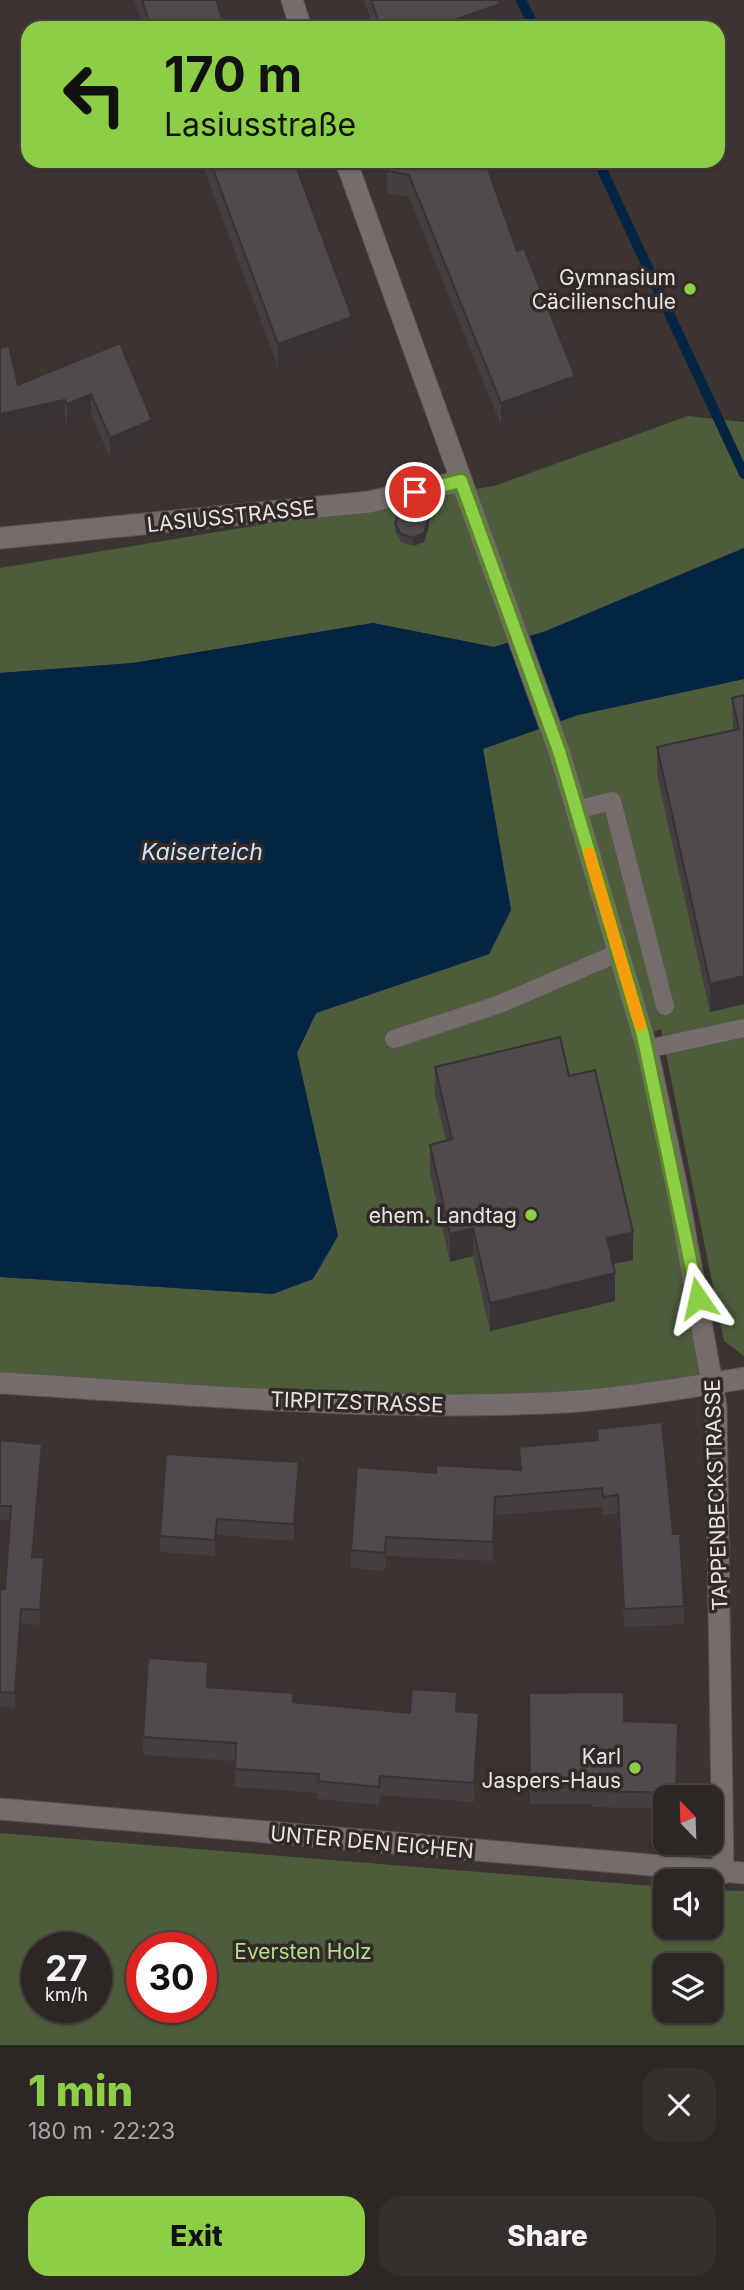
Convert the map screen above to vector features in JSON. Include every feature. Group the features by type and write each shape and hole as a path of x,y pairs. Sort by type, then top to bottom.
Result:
{"street":[{"path":"292,0 299,21"},
{"name":"TAPPENBECKSTRASSE","path":"349,168 555,740 646,1049 677,1188 713,1383 720,1495 733,1873"},
{"name":"LASIUSSTRASSE","path":"0,538 369,502 461,481"},
{"name":"TIRPITZSTRASSE","path":"0,1383 346,1404 449,1405 568,1401 744,1378"},
{"name":"UNTER DEN EICHEN","path":"0,1809 733,1873"}],"lane":[{"path":"576,810 612,801 665,1006"},
{"path":"394,1039 500,1004 618,953"},
{"path":"646,1049 744,1028"}],"green space":[{"path":"688,416 744,422 744,548 546,631 494,647 373,623 133,663 0,673 0,568 494,486"},
{"path":"744,679 744,723 710,1011 744,1004 744,1356 724,1341 661,1029 643,1036 713,1383 568,1401 0,1383 0,1277 273,1294 338,1236 297,1053 316,1013 489,954 511,910 483,749 578,715"},
{"name":"Eversten Holz","path":"0,1833 653,1886 653,1939 723,1939 723,1890 744,1891 744,2045 0,2045"}],"water":[{"name":"Kaiserteich","path":"744,548 744,679 578,715 483,749 511,910 489,954 316,1013 297,1053 338,1236 313,1279 273,1294 0,1277 0,673 133,663 373,623 494,647 546,631"}],"building":[{"path":"142,0 216,0 223,21 149,21"},
{"path":"371,0 498,0 500,4 451,21 378,21"},
{"path":"213,168 297,168 352,317 278,344"},
{"path":"389,168 487,168 517,251 524,248 575,376 501,403 409,175 387,171"},
{"path":"120,343 152,420 110,438 91,394 67,404 65,400 0,414 0,348 9,346 18,385"},
{"path":"411,503 423,508 429,517 424,533 413,538 401,534 395,524 400,508"},
{"path":"744,695 744,976 710,984 657,747 739,729 732,698"},
{"name":"ehem. Landtag","path":"560,1037 569,1076 595,1070 633,1232 607,1238 615,1273 490,1303 473,1228 450,1234 430,1145 452,1139 435,1067"},
{"path":"662,1422 673,1534 680,1534 684,1606 624,1609 618,1495 603,1497 602,1488 495,1497 493,1542 386,1537 385,1553 351,1550 357,1467 436,1473 436,1465 521,1470 519,1447 598,1440 597,1429"},
{"path":"0,1440 42,1444 32,1557 44,1558 40,1610 21,1609 15,1693 0,1692 0,1589 5,1589 11,1506 0,1506"},
{"path":"166,1454 299,1462 294,1524 217,1519 215,1540 160,1536"},
{"path":"148,1658 208,1662 207,1687 293,1693 293,1702 410,1713 412,1689 457,1692 456,1711 479,1713 474,1783 380,1776 379,1787 318,1781 319,1774 235,1769 236,1743 143,1737"},
{"path":"624,1692 624,1721 678,1723 676,1785 653,1785 653,1792 592,1791 592,1787 530,1788 529,1693"}],"waterway":[{"path":"521,0 532,21"},
{"path":"601,168 744,474"}],"slow traffic":[{"path":"589,853 640,1025"}],"place":[{"name":"Gymnasium Cäcilienschule","path":"690,289"},
{"name":"ehem. Landtag","path":"531,1215"},
{"name":"Karl Jaspers-Haus","path":"635,1768"}],"route":[{"path":"415,492 461,481 555,740 646,1049 698,1298"}]}
